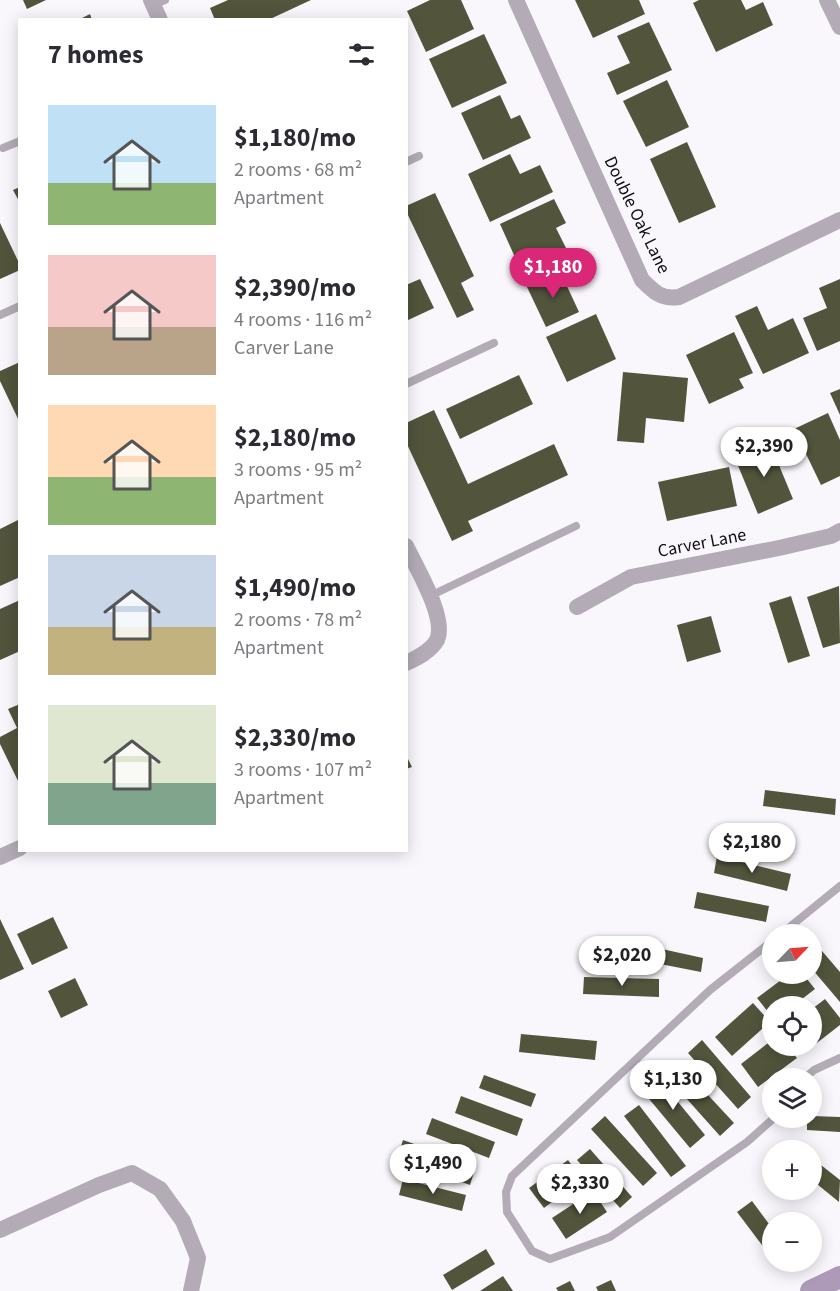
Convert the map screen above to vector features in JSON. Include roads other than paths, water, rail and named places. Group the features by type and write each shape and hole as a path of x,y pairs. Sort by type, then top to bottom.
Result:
{"street":[{"name":"Double Oak Lane","path":"516,0 642,280 654,292 671,299 679,297 840,220"},
{"path":"827,0 840,27"},
{"name":"Carver Lane","path":"577,607 632,577 779,548 831,536 840,531"},
{"path":"408,550 429,596 440,630 436,642 428,650 408,662"},
{"path":"1,853 18,849"},
{"path":"0,1230 99,1185 132,1173 160,1189 183,1221 198,1258 191,1291"}],"lane":[{"path":"3,148 18,142"},
{"path":"408,161 419,156"},
{"path":"0,315 18,307"},
{"path":"408,383 494,343"},
{"path":"429,596 576,526"},
{"path":"793,924 840,886"},
{"path":"762,949 710,990 512,1176 506,1192 507,1212 532,1251 550,1259 579,1250 610,1237 646,1214 747,1142 763,1128"},
{"path":"818,1068 840,1058"}],"waterway":[{"path":"811,1291 840,1277"}]}
